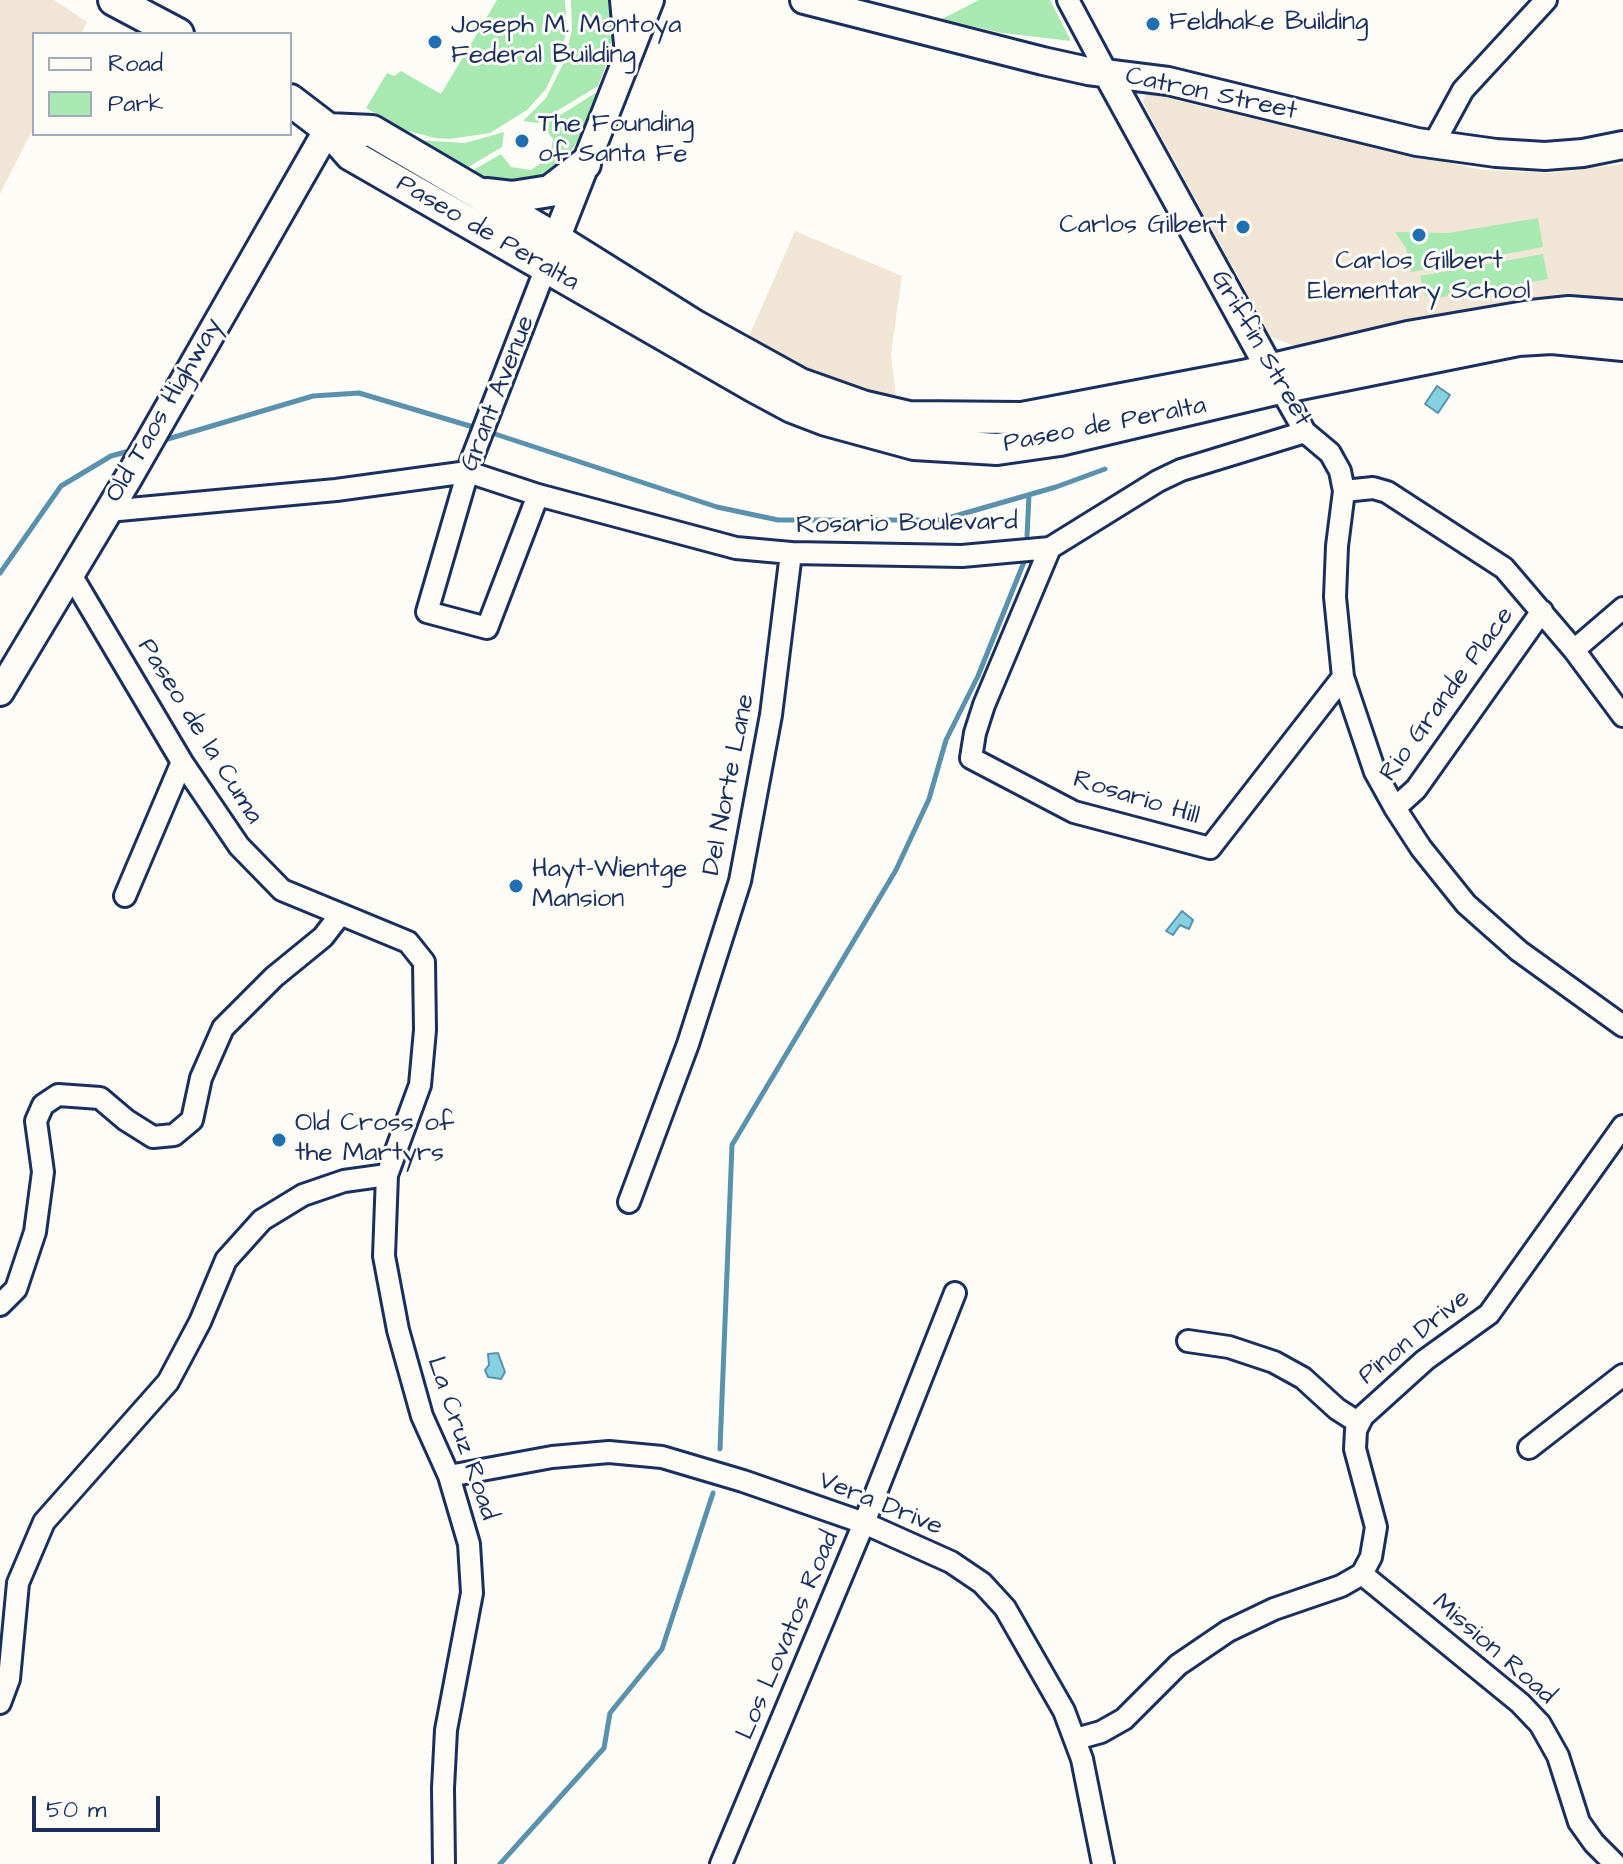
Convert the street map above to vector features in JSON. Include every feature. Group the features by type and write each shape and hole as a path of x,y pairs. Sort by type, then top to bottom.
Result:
{"main road":[{"path":"114,0 174,32"},
{"name":"Paseo de Peralta","path":"292,102 328,129 351,155 551,254 800,384 862,406 909,417 1022,418 1518,340 1552,338 1623,345"},
{"name":"Paseo de Peralta","path":"328,129 372,131 472,190 551,254 792,407 838,424 914,444 997,449 1060,440 1275,379 1408,337 1569,312 1623,316"},
{"path":"472,190 496,197 525,197 550,191 585,164"},
{"path":"1007,398 1022,406 1066,398 1090,407"}],"street":[{"path":"624,0 628,14 628,56"},
{"name":"Grant Avenue","path":"538,495 487,628 427,612 470,467 650,0"},
{"name":"Catron Street","path":"804,0 1001,52 1107,73 1168,81 1433,145 1545,156 1623,145"},
{"name":"Griffin Street","path":"1068,0 1305,432 1330,453 1340,471 1344,491"},
{"path":"1433,145 1463,90 1546,0"},
{"name":"Old Taos Highway","path":"0,692 129,477 328,129"},
{"name":"Rosario Boulevard","path":"108,511 336,490 470,467 538,495 736,548 791,553 962,556 1050,548 1181,470 1305,432"},
{"path":"1623,716 1574,650 1504,568 1387,492 1373,488 1344,491 1335,597 1343,677 1375,772 1435,868 1483,920 1519,951 1623,1026"},
{"name":"Rosario Hill","path":"1050,548 984,705 971,758 1074,812 1210,848 1343,677"},
{"name":"Del Norte Lane","path":"629,1202 688,1044 740,881 771,715 791,553"},
{"name":"Paseo de la Cuma","path":"70,573 182,762 239,846 282,890 408,942 424,962 425,1030 420,1085 387,1175"},
{"path":"1574,650 1623,608"},
{"name":"Rio Grande Place","path":"1395,808 1416,789 1542,611"},
{"path":"125,896 182,762"},
{"path":"0,1305 16,1289 35,1232 43,1172 36,1121 43,1105 58,1095 100,1098 153,1137 174,1135 192,1120 201,1078 223,1028 274,977 323,937 340,915"},
{"name":"Pinon Drive","path":"1362,1574 1371,1557 1376,1527 1355,1449 1359,1423 1368,1410 1425,1360 1489,1314 1623,1126"},
{"path":"0,1703 9,1679 18,1583 44,1522 168,1382 200,1322 226,1260 262,1220 303,1195 344,1181 387,1175"},
{"name":"La Cruz Road","path":"387,1175 384,1256 398,1330 422,1416 449,1476 469,1544 472,1593 446,1730 444,1864"},
{"name":"Los Lovatos Road","path":"721,1864 864,1523 955,1293"},
{"path":"1188,1341 1241,1350 1274,1362 1303,1378 1337,1409 1359,1423"},
{"path":"1529,1448 1623,1375"},
{"name":"Vera Drive","path":"449,1476 552,1457 609,1452 662,1457 864,1523 951,1562 994,1595 1025,1640 1064,1711 1076,1739 1103,1864"},
{"path":"1076,1739 1101,1732 1124,1719 1178,1665 1228,1631 1274,1609 1341,1586 1362,1574"},
{"name":"Mission Road","path":"1362,1574 1520,1703 1540,1724 1558,1756 1579,1822 1615,1864"}],"shaded area":[{"path":"0,0 54,0 87,22 82,32 32,32 32,131 0,194"},
{"name":"Carlos Gilbert Elementary School","path":"1145,95 1482,170 1551,173 1623,164 1623,301 1572,297 1509,301 1377,326 1295,346 1271,337 1143,103"},
{"path":"795,231 902,276 891,354 896,398 851,387 799,368 747,341"}],"green space":[{"path":"497,0 565,0 567,29 560,59 546,89 527,110 490,133 450,139 405,130 366,108 387,73 394,76 401,71 441,94"},
{"path":"571,0 608,0 613,34 598,86 537,123 523,121 546,98 564,62 572,30"},
{"path":"979,0 1050,0 1071,41 1002,33 942,19"},
{"path":"597,92 578,140 565,160 550,173 522,183 487,180 470,172 501,154 511,167 531,170 550,157 553,139 543,126"},
{"path":"504,132 502,147 465,169 416,140 465,143"},
{"path":"1538,218 1543,247 1411,272 1406,248 1395,232 1448,233"},
{"path":"1543,254 1548,279 1431,299 1425,295 1420,276"}],"water":[{"path":"1437,386 1450,395 1438,413 1425,404"},
{"path":"1182,911 1193,920 1189,929 1180,925 1173,935 1166,931"},
{"path":"498,1353 505,1372 501,1379 488,1377 485,1370 489,1365 488,1354"}],"waterway":[{"path":"161,441 313,396 359,393 480,429"},
{"path":"489,432 717,507 778,520 941,520 1056,487 1105,469"},
{"path":"0,573 61,486 111,456 133,450"},
{"path":"1027,536 1029,495"},
{"path":"720,1449 732,1145 896,870 929,799 946,740 978,676 1024,562"},
{"path":"500,1864 604,1748 610,1713 662,1649 713,1493"}],"place":[{"name":"Feldhake Building","path":"1153,24"},
{"name":"Joseph M. Montoya Federal Building","path":"435,42"},
{"name":"The Founding of Santa Fe","path":"522,141"},
{"name":"Carlos Gilbert","path":"1243,227"},
{"name":"Carlos Gilbert Elementary School","path":"1419,235"},
{"name":"Hayt-Wientge Mansion","path":"516,886"},
{"name":"Old Cross of the Martyrs","path":"279,1140"}]}
